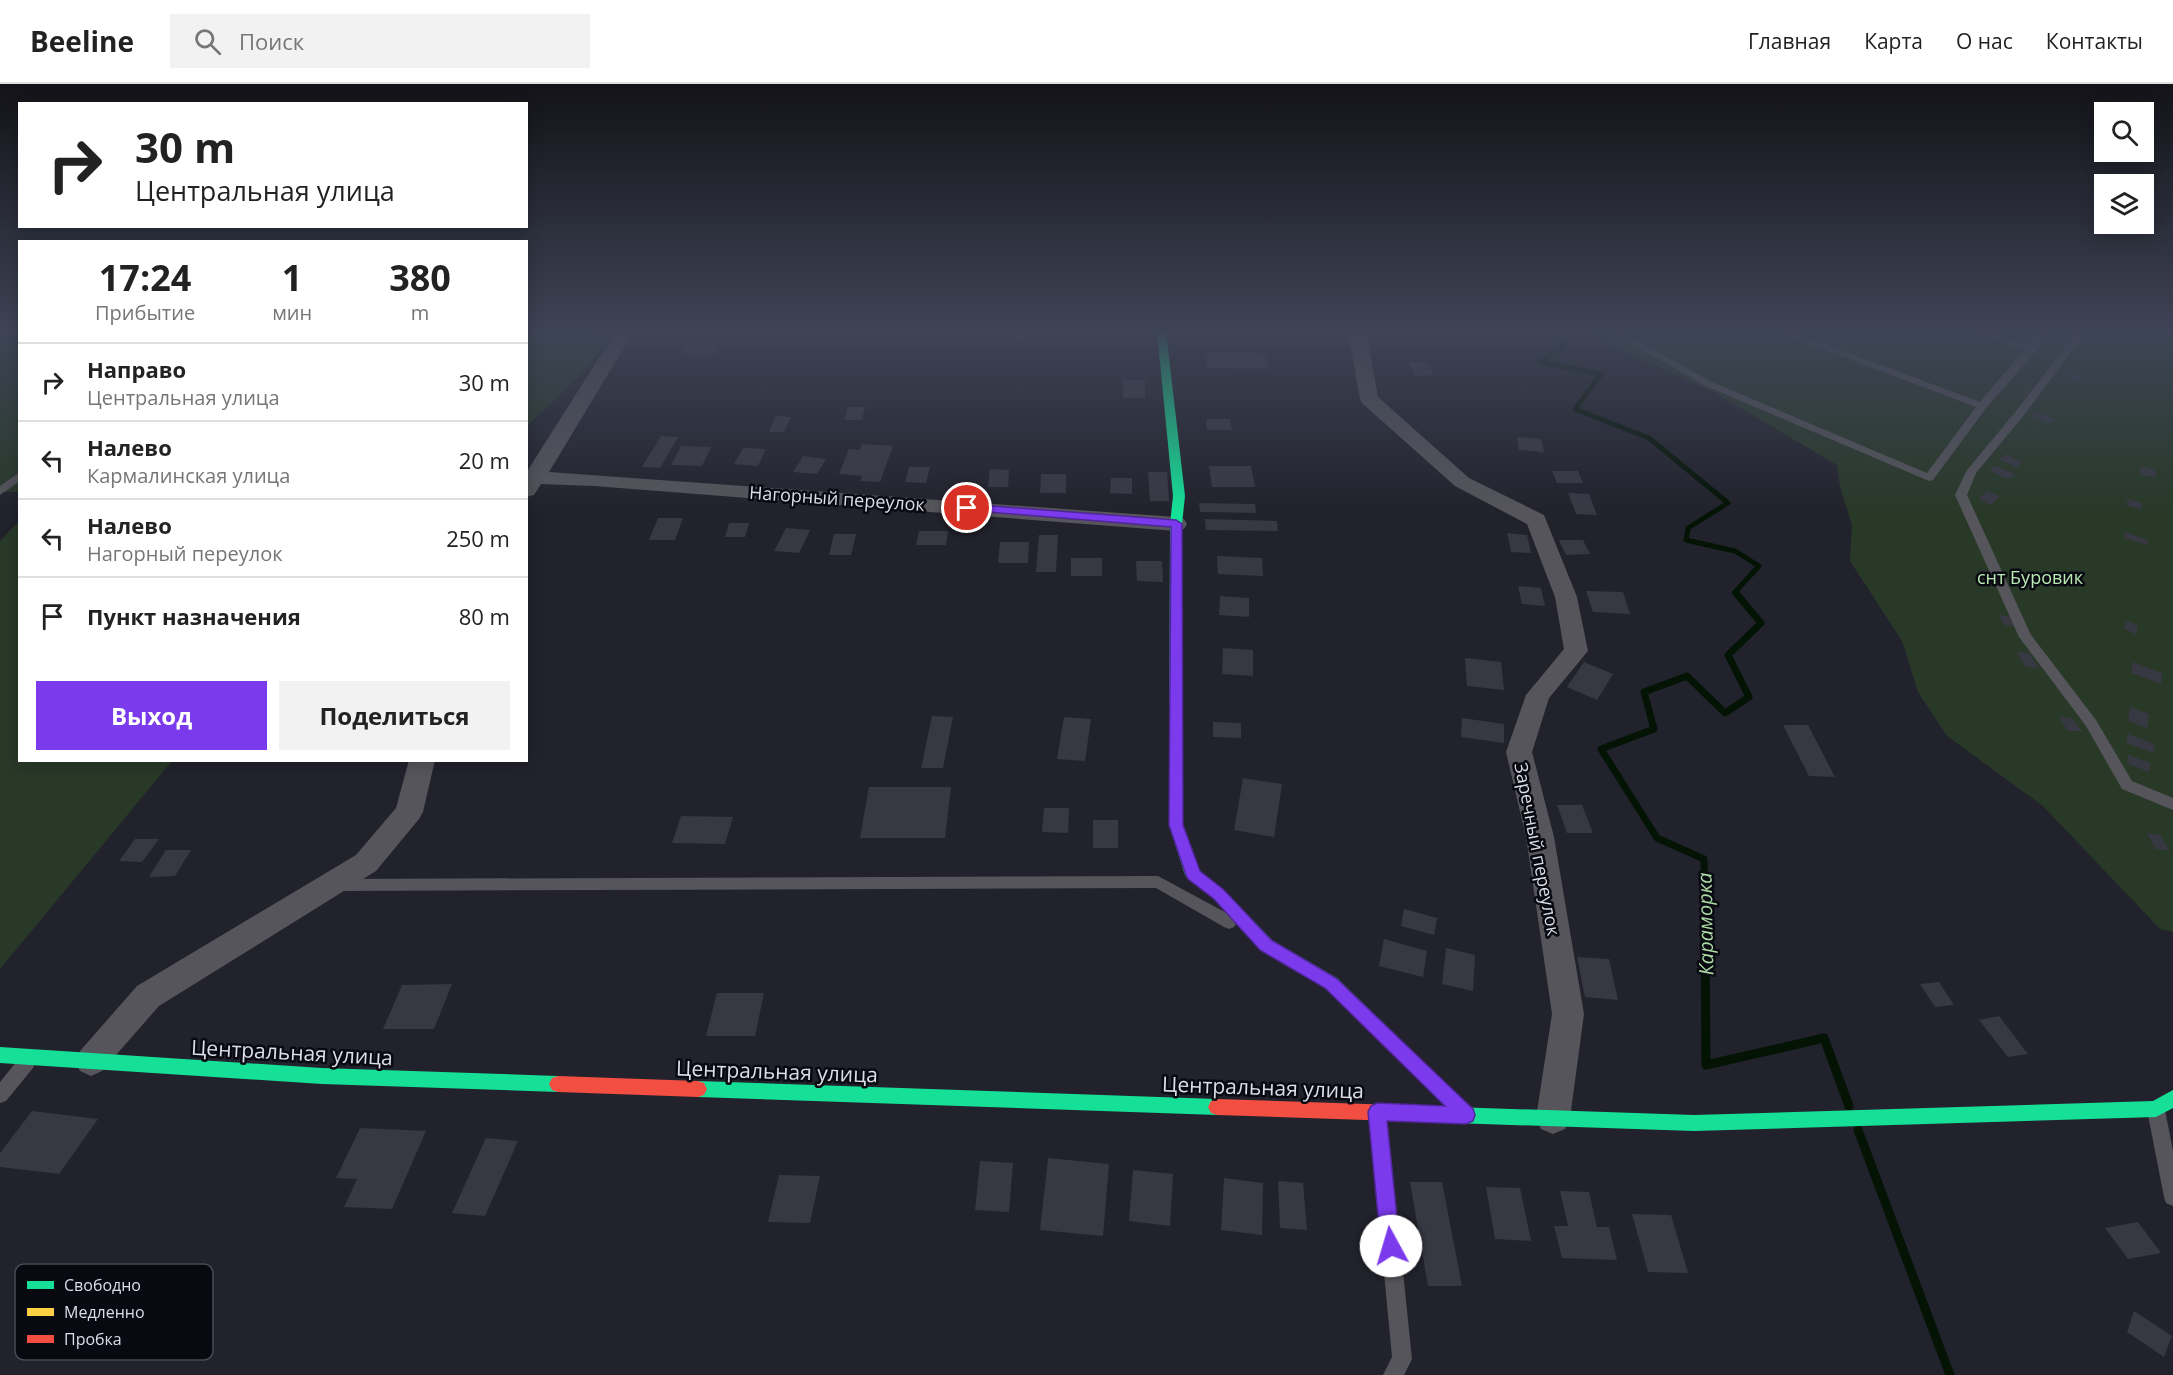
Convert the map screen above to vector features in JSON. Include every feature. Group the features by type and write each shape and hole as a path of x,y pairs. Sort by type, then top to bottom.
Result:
{"street":[{"path":"530,484 587,391"},
{"path":"1168,391 1179,496 1176,524 1176,825 1193,875 1219,894 1266,945 1331,983 1466,1115"},
{"name":"Заречный переулок","path":"1368,391 1369,399 1462,482 1536,520 1566,597 1576,651 1538,695 1519,752 1540,837 1568,1014 1553,1118"},
{"name":"Нагорный переулок","path":"530,484 594,480 1176,524"},
{"path":"91,1061 148,996 366,863 409,813 422,762"},
{"name":"Центральная улица","path":"0,1055 322,1076 1695,1123 2156,1109"},
{"path":"2156,1109 2173,1098"}],"lane":[{"path":"1726,391 1929,478 1995,391"},
{"path":"1943,391 1982,406"},
{"path":"2036,391 1971,472 1961,495 2025,638 2091,723 2127,785 2173,804"},
{"path":"0,492 18,477"},
{"path":"329,885 1158,882 1266,945"},
{"path":"0,1095 31,1057"},
{"path":"2156,1109 2173,1122"},
{"path":"2156,1109 2173,1197"},
{"path":"1377,1112 1402,1359 1393,1375"}],"green space":[{"path":"0,391 18,391 18,492 0,492"},
{"path":"528,391 564,391 528,425"},
{"name":"снт Буровик","path":"1711,391 2173,391 2173,932 2160,929 2043,806 1947,736 1918,692 1902,641 1850,561 1852,525 1840,487 1837,465"},
{"path":"18,522 18,762 171,762 0,969 0,541"}],"building":[{"path":"1123,391 1145,391 1145,398 1123,398"},
{"path":"848,407 865,407 862,420 844,420"},
{"path":"2038,412 2056,420 2050,424 2032,415"},
{"path":"776,416 791,417 784,432 769,432"},
{"path":"1206,419 1230,419 1232,430 1207,430"},
{"path":"661,436 678,437 660,468 642,467"},
{"path":"1517,437 1541,439 1544,452 1519,450"},
{"path":"862,444 893,446 880,482 860,481 862,476 839,474 849,449 859,450"},
{"path":"681,446 711,447 702,466 671,465"},
{"path":"743,448 766,449 758,466 734,464"},
{"path":"2006,454 2023,463 2016,467 1999,459"},
{"path":"803,456 826,459 817,474 793,472"},
{"path":"1209,466 1251,466 1255,487 1212,487"},
{"path":"1997,466 2015,475 2007,479 1989,470"},
{"path":"2141,466 2156,471 2155,478 2140,474"},
{"path":"909,467 930,467 926,483 905,482"},
{"path":"990,469 1009,470 1008,487 988,487"},
{"path":"1552,471 1578,471 1583,483 1557,483"},
{"path":"1148,472 1167,472 1169,501 1150,501"},
{"path":"1041,474 1066,474 1066,493 1040,493"},
{"path":"1111,478 1132,478 1132,494 1110,493"},
{"path":"1987,491 2000,496 1991,505 1979,499"},
{"path":"1568,493 1589,494 1597,515 1576,514"},
{"path":"2128,499 2143,503 2141,510 2126,505"},
{"path":"1199,503 1255,504 1256,513 1200,512"},
{"path":"658,518 683,518 675,540 649,540"},
{"path":"1205,519 1277,521 1278,531 1206,530"},
{"path":"729,523 749,523 745,537 725,537"},
{"path":"786,528 810,530 799,553 774,551"},
{"path":"919,531 948,531 946,545 916,545"},
{"path":"2125,532 2148,540 2147,545 2124,538"},
{"path":"1507,533 1527,535 1531,553 1511,552"},
{"path":"834,534 856,534 851,555 829,555"},
{"path":"1039,535 1058,535 1056,572 1036,572"},
{"path":"1559,540 1583,540 1590,554 1566,555"},
{"path":"1000,542 1029,542 1028,563 998,563"},
{"path":"1217,556 1262,558 1263,576 1218,574"},
{"path":"1071,558 1102,558 1102,576 1071,576"},
{"path":"1136,561 1162,561 1163,582 1137,581"},
{"path":"1518,586 1541,588 1545,606 1522,604"},
{"path":"1586,591 1623,592 1630,614 1593,612"},
{"path":"1220,596 1249,598 1249,617 1219,615"},
{"path":"1999,615 2013,617 2018,627 2004,625"},
{"path":"2126,621 2138,625 2136,634 2124,629"},
{"path":"1223,648 1253,650 1253,676 1222,674"},
{"path":"2016,652 2029,653 2039,668 2026,667"},
{"path":"1465,658 1501,662 1504,690 1467,686"},
{"path":"1584,662 1613,674 1597,700 1567,687"},
{"path":"2133,662 2162,673 2161,684 2131,673"},
{"path":"2130,707 2149,714 2147,728 2128,721"},
{"path":"932,716 953,717 943,768 921,768"},
{"path":"1064,717 1091,719 1085,761 1057,759"},
{"path":"2059,717 2072,718 2082,731 2068,731"},
{"path":"1462,718 1504,724 1504,743 1461,737"},
{"path":"1213,722 1241,723 1241,738 1213,737"},
{"path":"1783,725 1808,725 1835,777 1809,776"},
{"path":"2128,734 2155,744 2153,753 2126,743"},
{"path":"2128,755 2150,763 2149,772 2127,763"},
{"path":"1243,778 1282,784 1274,837 1234,830"},
{"path":"869,787 951,787 945,838 860,838"},
{"path":"1557,805 1582,805 1593,833 1567,833"},
{"path":"1044,808 1069,808 1068,833 1042,832"},
{"path":"681,816 733,817 725,844 672,843"},
{"path":"1093,820 1118,820 1118,848 1093,848"},
{"path":"2147,833 2160,835 2169,850 2155,849"},
{"path":"135,839 159,839 142,862 119,861"},
{"path":"166,850 191,850 175,876 149,877"},
{"path":"1404,909 1437,918 1434,935 1401,926"},
{"path":"1384,939 1427,951 1423,977 1379,966"},
{"path":"1446,948 1475,955 1473,991 1442,984"},
{"path":"1577,957 1609,959 1618,1000 1585,997"},
{"path":"1939,982 1954,1005 1935,1007 1920,984"},
{"path":"452,984 434,1029 383,1029 402,985"},
{"path":"717,993 764,993 755,1036 706,1036"},
{"path":"1999,1016 2028,1054 2008,1057 1979,1020"},
{"path":"32,1111 98,1119 59,1174 0,1167 0,1153"},
{"path":"360,1128 426,1131 392,1209 344,1207 357,1179 336,1178"},
{"path":"486,1138 518,1141 485,1216 452,1213"},
{"path":"1048,1158 1109,1164 1103,1236 1040,1230"},
{"path":"980,1161 1013,1163 1009,1212 975,1210"},
{"path":"1133,1170 1173,1174 1170,1226 1129,1221"},
{"path":"779,1175 820,1176 810,1223 768,1222"},
{"path":"1224,1178 1263,1183 1262,1235 1221,1230"},
{"path":"1278,1181 1303,1183 1307,1230 1280,1228"},
{"path":"1410,1182 1442,1182 1462,1286 1428,1286"},
{"path":"1486,1187 1520,1188 1531,1241 1495,1239"},
{"path":"1560,1191 1589,1192 1597,1227 1609,1227 1617,1260 1562,1258 1554,1226 1568,1226"},
{"path":"1632,1214 1671,1215 1688,1273 1648,1272"},
{"path":"2138,1222 2161,1253 2128,1259 2105,1228"},
{"path":"2134,1311 2172,1336 2164,1357 2127,1332"}],"waterway":[{"name":"Караморка","path":"1588,391 1575,409 1649,438 1728,503 1688,528 1686,540 1735,551 1759,566 1736,593"},
{"name":"Караморка","path":"1705,935 1704,859 1657,838 1601,749 1654,729 1644,692 1687,676 1725,713 1749,697 1728,655 1761,623 1736,593"},
{"name":"Караморка","path":"1705,933 1706,1065 1824,1038 1849,1106"},
{"name":"Караморка","path":"1858,1130 1950,1375"}],"traffic: fast":[{"path":"1168,391 1179,496 1176,524 1176,825 1193,875 1219,894 1266,945 1331,983 1389,1039"},
{"path":"0,1055 322,1076 558,1084"},
{"path":"698,1089 1217,1107"},
{"path":"1395,1113 1694,1123 2156,1109 2173,1098"}],"traffic: slow":[{"path":"1389,1039 1466,1115"}],"traffic: jam":[{"path":"558,1084 698,1089"},
{"path":"1217,1107 1395,1113"}],"route":[{"path":"967,508 1176,524 1176,825 1193,875 1219,894 1266,945 1331,983 1466,1115 1377,1112 1391,1246"}]}
